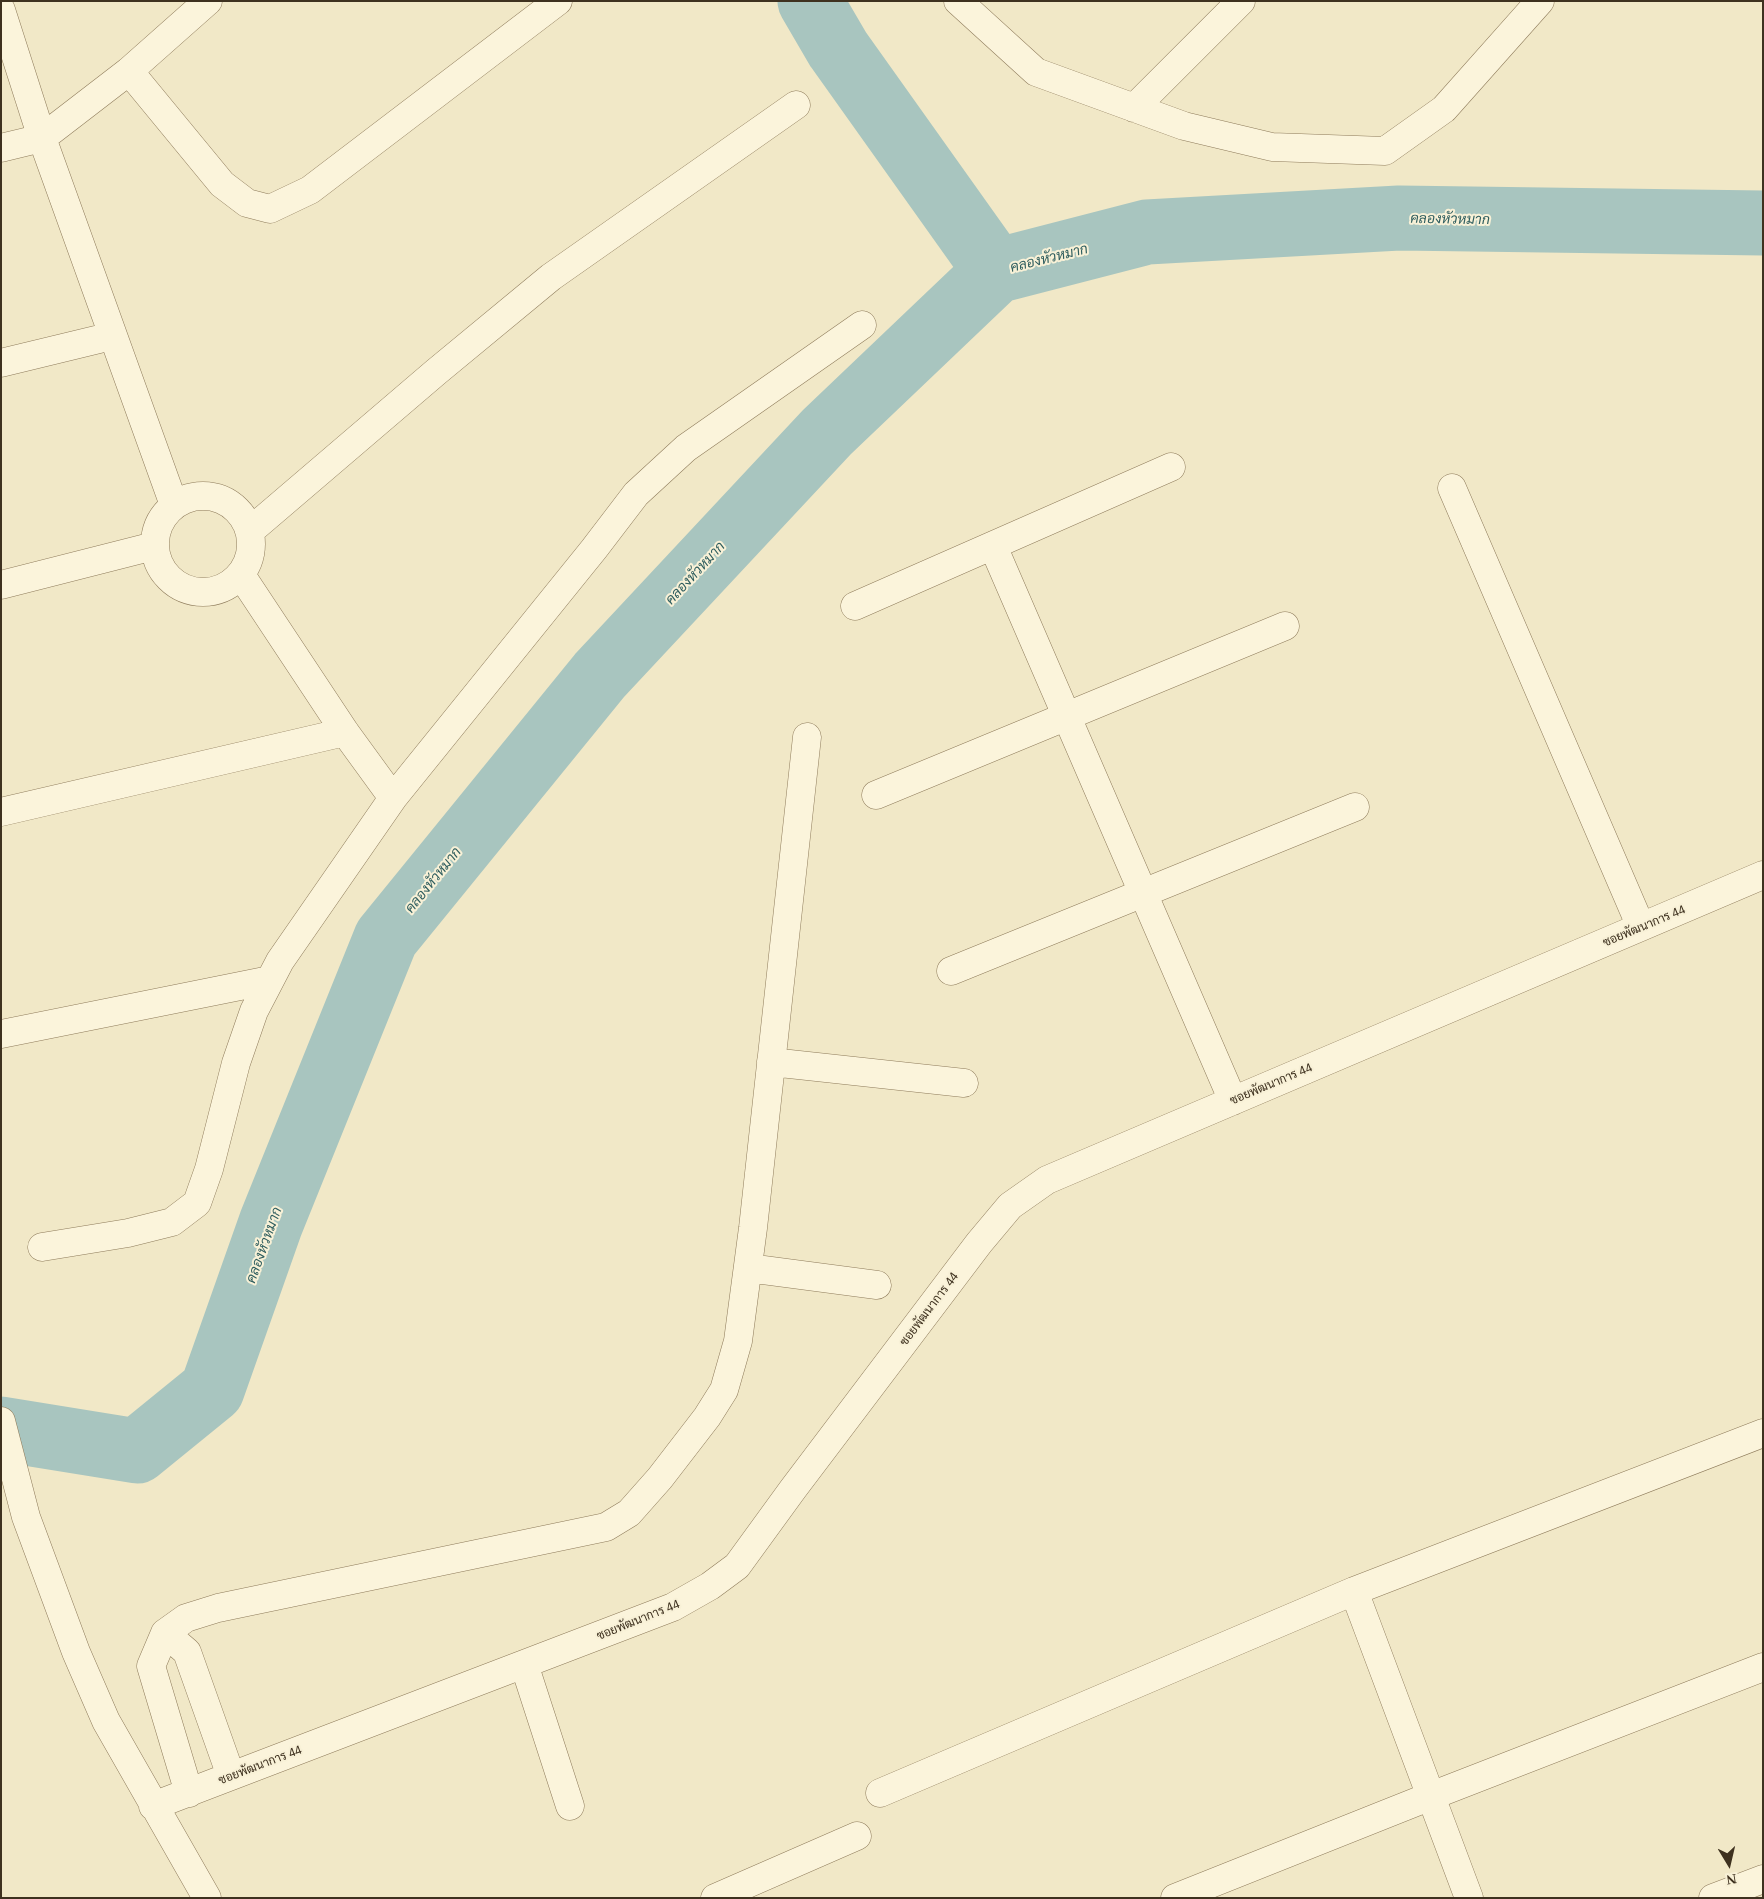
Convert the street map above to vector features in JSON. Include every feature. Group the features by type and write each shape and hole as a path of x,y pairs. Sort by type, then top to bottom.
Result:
{"street":[{"path":"1,148 42,138 129,71 208,1"},
{"path":"129,71 222,184 247,203 270,209 310,190 558,1"},
{"path":"958,1 1036,72 1184,126 1272,147 1385,151 1444,109 1540,1"},
{"path":"1134,108 1241,1"},
{"path":"1,10 42,138 174,505"},
{"path":"250,531 436,372 552,277 796,105"},
{"path":"42,1247 128,1233 172,1222 197,1203 209,1169 236,1063 254,1011 280,961 393,798 594,549 636,494 686,448 862,325"},
{"path":"1,363 112,336"},
{"path":"855,606 1171,467"},
{"path":"1452,488 1642,927"},
{"path":"196,496 218,498 238,511 250,531 250,554 241,575 222,589 207,592 199,593 177,585 161,568 154,546 159,523 174,505 196,496"},
{"path":"1,585 154,546"},
{"path":"993,546 1233,1100"},
{"path":"241,575 345,732 393,798"},
{"path":"876,795 1285,626"},
{"path":"1,812 345,732"},
{"path":"189,1793 150,1666 165,1633 186,1618 218,1608 606,1526 629,1513 660,1478 707,1417 724,1390 738,1341 748,1268 807,737"},
{"path":"950,971 1355,807"},
{"name":"ซอยพัฒนาการ 44","path":"153,1806 673,1607 710,1586 737,1566 979,1243 1010,1206 1047,1180 1763,875"},
{"path":"1,1034 270,980"},
{"path":"771,1062 964,1083"},
{"path":"748,1268 877,1285"},
{"path":"1,1421 26,1516 76,1652 106,1722 207,1898"},
{"path":"880,1793 1354,1591 1763,1433"},
{"path":"1354,1591 1469,1898"},
{"path":"165,1633 187,1652 231,1776"},
{"path":"524,1664 570,1806"},
{"path":"1175,1898 1763,1667"},
{"path":"715,1898 857,1836"},
{"path":"1713,1898 1763,1879"}],"waterway":[{"path":"810,1 838,49 996,271"},
{"name":"คลองหัวหมาก","path":"1,1429 137,1451 212,1390 271,1223 386,938 600,675 827,432 996,271 1147,232 1399,218 1763,223"}]}
